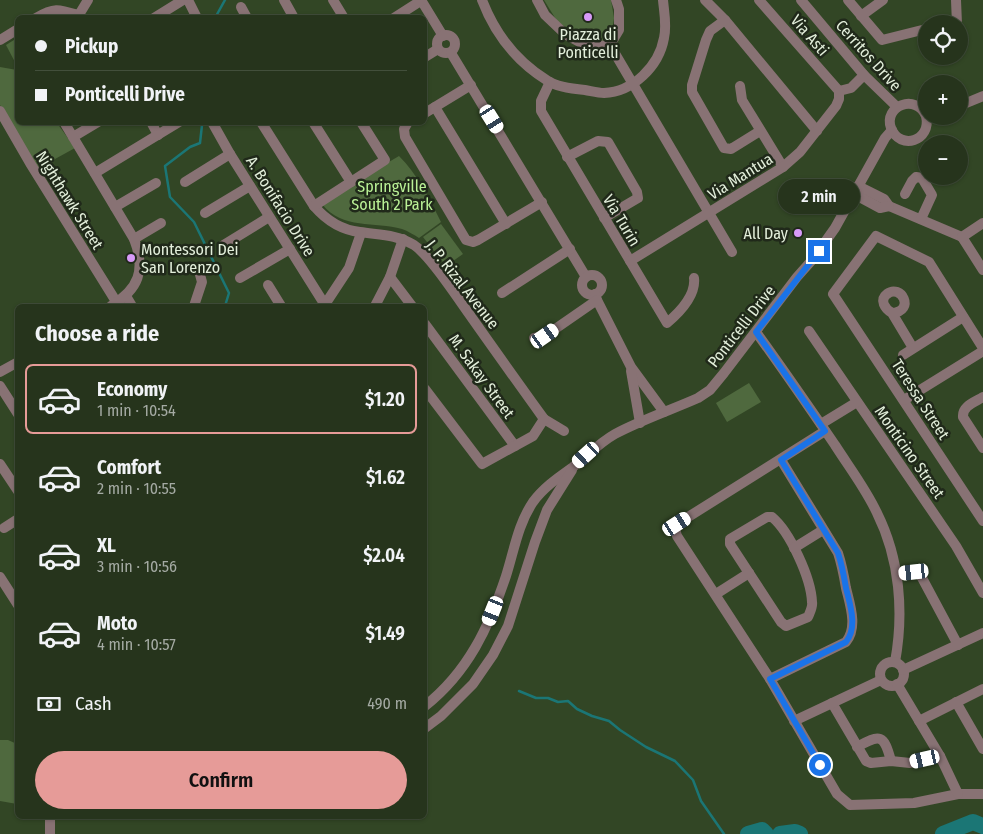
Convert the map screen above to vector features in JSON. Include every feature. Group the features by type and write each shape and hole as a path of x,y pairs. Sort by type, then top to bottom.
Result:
{"street":[{"path":"79,15 88,0"},
{"path":"159,15 183,0"},
{"path":"188,0 196,15"},
{"path":"284,0 292,15"},
{"path":"398,15 421,0 443,36"},
{"path":"482,0 487,13 504,42 521,62 550,82 603,93 615,91 632,84 654,63 664,38 663,0"},
{"path":"537,0 546,14 565,34 589,47 610,45"},
{"path":"610,45 619,30 619,9 616,0"},
{"path":"705,0 725,20 817,131"},
{"name":"Via Asti","path":"759,0 839,91"},
{"name":"Cerritos Drive","path":"801,0 864,74 897,107"},
{"path":"848,0 882,40 918,31"},
{"path":"862,16 883,0"},
{"path":"956,0 957,15"},
{"path":"337,1 343,15"},
{"path":"241,7 245,15"},
{"path":"40,15 46,11 55,9 75,15"},
{"path":"725,20 710,31 692,85 692,92 724,148 731,149 760,131"},
{"path":"0,40 15,31"},
{"path":"438,49 439,39 448,35 455,42 455,47 451,53"},
{"path":"610,45 732,252"},
{"path":"438,49 442,52 451,53"},
{"path":"427,56 438,49"},
{"path":"451,53 586,277"},
{"path":"839,91 851,88 864,74"},
{"name":"Via Turin","path":"550,82 541,101 541,111 668,323 677,315 694,290 694,278"},
{"path":"427,112 471,85"},
{"path":"740,86 742,100 783,167"},
{"name":"Via Mantua","path":"630,261 783,167 800,152 836,106 839,99 839,91"},
{"path":"968,102 983,96"},
{"path":"918,106 906,103 897,107 890,118 893,132 906,141 918,139 926,130 927,125"},
{"path":"435,107 506,224"},
{"name":"Nighthawk Street","path":"0,111 114,304"},
{"path":"66,125 134,239 139,252 141,266 134,287 126,296 114,304"},
{"path":"73,137 93,125"},
{"path":"153,125 158,135"},
{"path":"95,173 175,125"},
{"name":"A. Bonifacio Drive","path":"214,125 323,304"},
{"name":"J. P. Rizal Avenue","path":"263,125 314,206 323,216 349,230 361,233 389,234 416,246 451,289 544,419 564,431"},
{"path":"314,125 351,182"},
{"path":"314,206 385,160 363,125"},
{"path":"406,125 404,129 405,137 466,240 473,242 478,240 542,202"},
{"name":"Ponticelli Drive","path":"427,704 459,674 480,642 506,576 519,531 533,502 551,482 575,465 596,446 616,434 698,398 710,390 825,242 885,138 893,132"},
{"path":"567,157 598,141 608,142 613,150 637,192 638,198 604,218"},
{"path":"185,182 230,154"},
{"path":"905,194 916,177 922,178 932,195 921,219"},
{"path":"115,207 156,183"},
{"path":"205,213 250,186"},
{"path":"856,190 880,208 890,206 962,237 983,270"},
{"path":"222,246 270,217"},
{"path":"134,239 161,223"},
{"path":"962,237 983,223"},
{"path":"325,304 348,268 361,233"},
{"name":"Teressa Street","path":"963,317 929,262 876,236 833,294 983,521"},
{"path":"376,304 390,277 403,239"},
{"path":"240,278 290,248"},
{"path":"502,293 570,249"},
{"path":"195,304 202,282 199,271"},
{"path":"534,338 545,336 596,298 601,289 601,281 594,276 586,277"},
{"path":"390,277 410,304"},
{"path":"586,277 582,285 584,290 596,298 631,367 664,412"},
{"path":"268,285 280,304"},
{"path":"126,296 131,304"},
{"path":"892,313 913,348"},
{"path":"902,355 963,317 983,349 904,400"},
{"name":"M. Sakay Street","path":"427,327 516,446"},
{"name":"Monticino Street","path":"809,331 956,546 983,593"},
{"path":"756,332 823,428 878,514 892,553 897,574 900,614 894,662"},
{"path":"0,372 15,364"},
{"path":"631,367 640,423"},
{"path":"0,386 15,409"},
{"path":"427,392 482,464 533,436 544,419"},
{"path":"983,397 962,412 963,417 983,448"},
{"path":"857,402 781,460 677,524 675,530 677,536 770,679 837,794 850,805 914,803 958,794 983,794"},
{"path":"770,679 846,642 850,638 852,608 846,587 844,569 838,553 781,460"},
{"path":"0,464 4,480 15,489"},
{"name":"Ponticelli Drive","path":"427,726 441,716 473,684 497,648 508,626 547,510 575,465"},
{"path":"772,516 780,523 793,554 806,575 812,602 808,617 786,626 781,622 730,544 730,539 767,517 772,516"},
{"path":"4,528 15,521"},
{"path":"793,554 823,530"},
{"path":"897,574 914,572 921,576 958,645"},
{"path":"716,594 749,573"},
{"path":"0,577 15,600"},
{"path":"903,670 983,633"},
{"path":"480,642 497,648"},
{"path":"894,662 903,670 903,678 898,684 888,686 881,680 880,672 883,665 894,662"},
{"path":"794,721 881,680"},
{"path":"898,684 940,756 958,794"},
{"path":"919,721 983,688"},
{"path":"956,702 983,749"},
{"path":"832,703 866,761 871,763 910,762 940,756"},
{"path":"857,747 872,739 878,738 883,740 891,761"},
{"path":"50,819 50,834"}],"green space":[{"path":"544,0 611,0 614,18 612,31 608,39 595,44 583,41 557,21"},
{"path":"15,39 15,62 6,45"},
{"path":"0,67 15,70 15,125 58,125 75,148 55,159 38,172 0,105"},
{"name":"Springville South 2 Park","path":"399,156 417,179 441,222 419,238 402,229 339,218 322,204 355,182"},
{"path":"441,224 463,254 446,266 423,237"},
{"path":"749,383 761,402 727,422 716,403"},
{"path":"0,740 8,740 15,743 15,804 0,801"}],"waterway":[{"path":"217,15 225,0"},
{"path":"202,125 200,143 190,147 165,166 170,197 194,222 229,293 226,304"},
{"path":"519,691 536,698 548,698 558,702 568,701 577,709 609,721 646,747 675,761 693,780 701,801 724,834"},
{"path":"943,834 973,822 983,826"},
{"path":"748,834 762,830 766,834"},
{"path":"780,834 795,832 800,834"}],"place":[{"name":"Piazza di Ponticelli","path":"588,17"},
{"name":"All Day","path":"798,233"},
{"name":"Montessori Dei San Lorenzo","path":"131,258"}],"route":[{"path":"819,251 756,332 825,431 781,460 838,553 844,569 846,587 852,608 850,638 846,642 770,679 820,765"}]}
